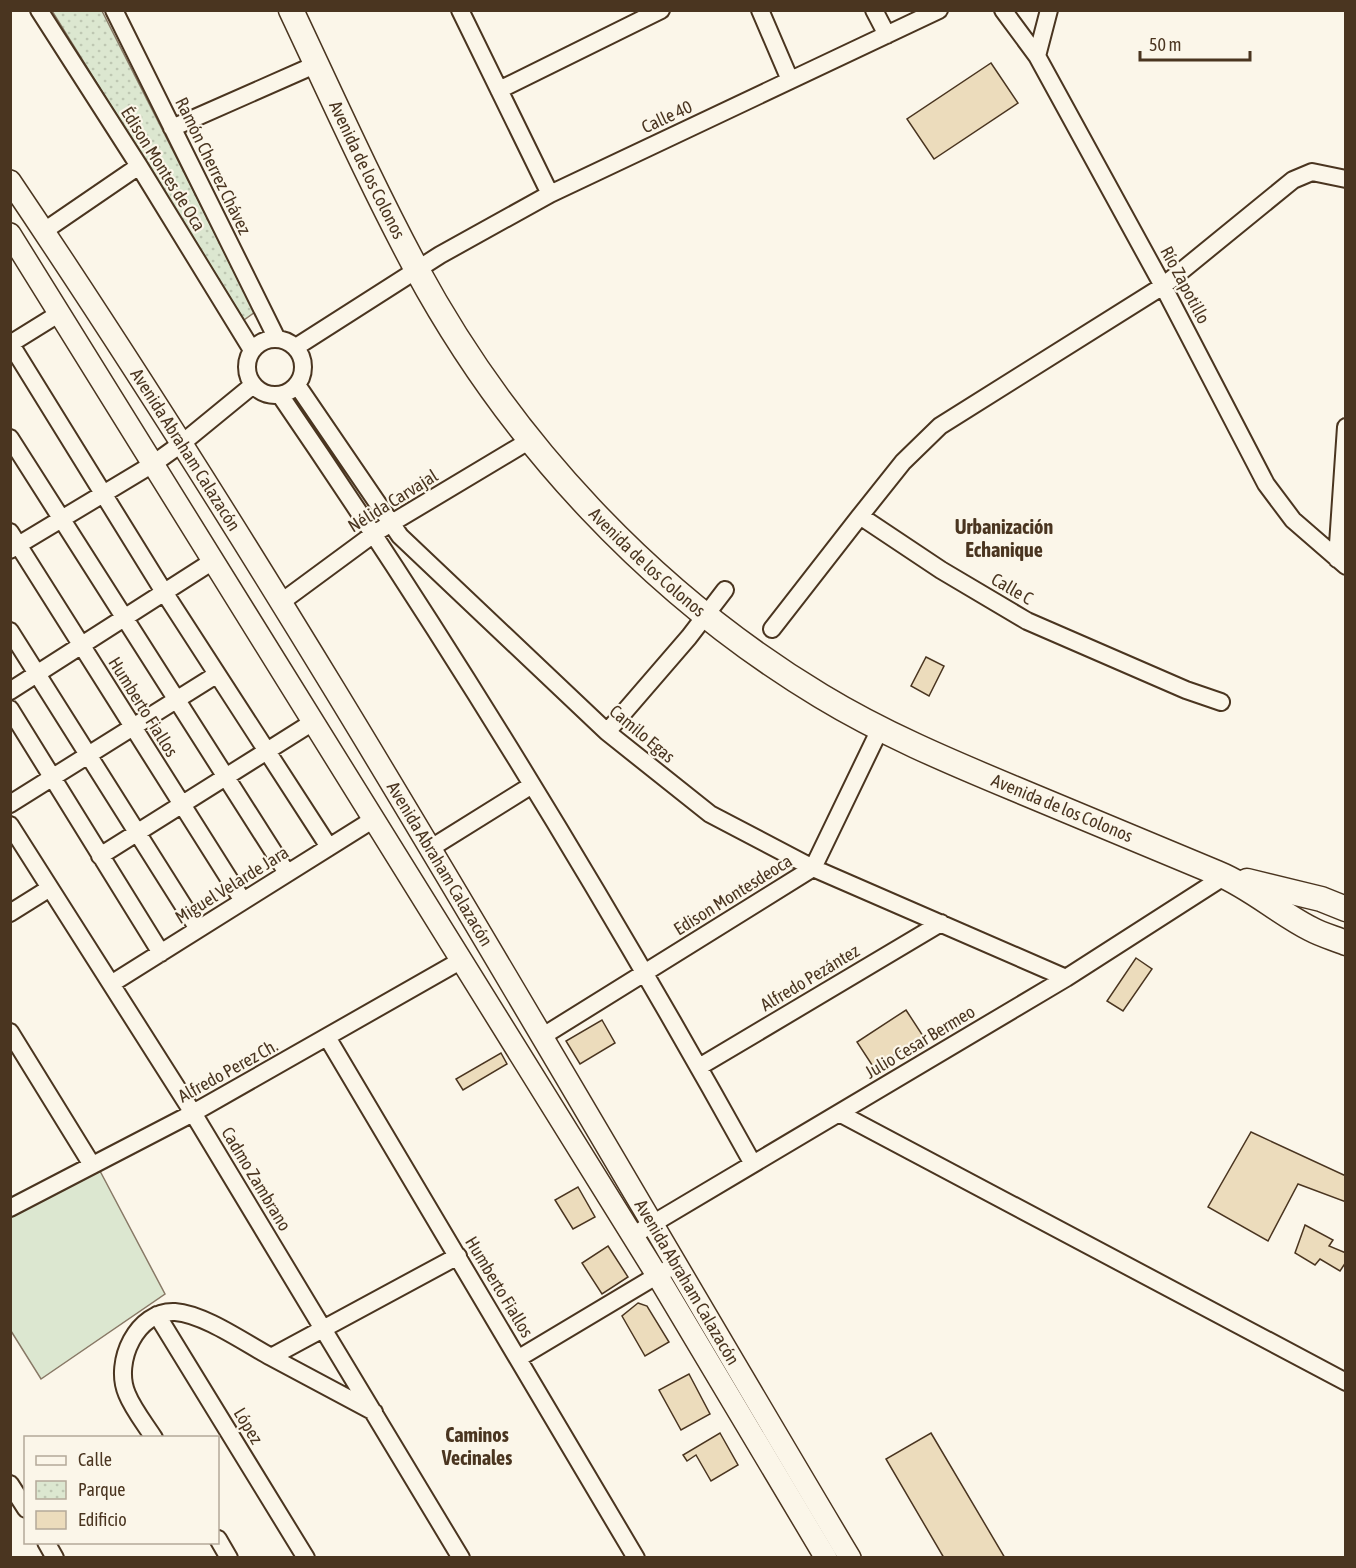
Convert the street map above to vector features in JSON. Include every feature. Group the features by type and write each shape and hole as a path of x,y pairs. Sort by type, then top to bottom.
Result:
{"highway":[{"name":"Avenida de los Colonos","path":"291,10 417,270 493,390 570,487 612,532 705,614 762,658 822,697 880,729 972,771 1225,876 1311,929 1346,943"},
{"name":"Avenida de los Colonos","path":"1225,876 1322,899 1346,909"}],"main road":[{"name":"Avenida Abraham Calazacón","path":"10,181 181,444 431,848 850,1557"},
{"name":"Avenida Abraham Calazacón","path":"10,234 657,1275 826,1557"}],"street":[{"name":"Édison Montes de Oca","path":"39,10 140,166 252,350"},
{"name":"Ramón Cherrez Chávez","path":"114,10 277,339"},
{"path":"459,10 550,194"},
{"path":"499,90 661,10"},
{"path":"760,10 790,80"},
{"path":"874,10 887,35"},
{"name":"Calle 40","path":"296,348 417,270 550,194 939,10"},
{"name":"Río Zapotillo","path":"1003,10 1037,56 1164,286 1266,484 1293,520 1341,562"},
{"path":"1037,56 1049,10"},
{"path":"172,128 317,64"},
{"path":"44,231 140,166"},
{"path":"772,629 903,462 940,426 1164,286 1303,174 1312,172 1346,179"},
{"path":"60,313 11,344 216,675 329,847"},
{"path":"277,339 288,342 296,348 300,354 303,370 297,385 280,395 265,394 253,385 246,368 252,350 264,341 277,339"},
{"path":"13,543 63,518 153,464 253,385"},
{"name":"Camilo Egas","path":"297,385 400,537 607,732 710,814 813,868 1066,978"},
{"path":"280,395 375,533 532,785 699,1067 753,1164"},
{"path":"1341,562 1346,427"},
{"path":"10,438 287,873"},
{"name":"Nélida Carvajal","path":"280,603 375,533 532,439"},
{"name":"Calle C","path":"860,516 940,570 1028,621 1186,690 1221,702"},
{"name":"Humberto Fiallos","path":"13,543 81,645 243,902"},
{"path":"10,691 213,561"},
{"path":"607,732 689,637 724,590"},
{"path":"10,630 198,929"},
{"path":"10,804 216,675"},
{"path":"10,709 51,779 161,953"},
{"path":"100,856 313,722"},
{"name":"Edison Montesdeoca","path":"543,1036 813,868 880,729"},
{"path":"431,848 532,785"},
{"name":"Miguel Velarde Jara","path":"111,984 374,819"},
{"name":"Cadmo Zambrano","path":"10,825 193,1113 461,1557"},
{"name":"Julio Cesar Bermeo","path":"632,1236 1066,978 1225,876"},
{"path":"10,914 50,888"},
{"name":"Alfredo Pezántez","path":"699,1067 941,923"},
{"name":"Alfredo Perez Ch.","path":"10,1208 193,1113 460,961"},
{"name":"Humberto Fiallos","path":"327,1037 636,1557"},
{"path":"13,1041 92,1165"},
{"path":"839,1113 1346,1382"},
{"path":"271,1357 458,1256"},
{"path":"519,1358 677,1264"},
{"path":"153,1436 126,1394 123,1375 125,1354 144,1323 157,1315 175,1312 196,1317 375,1412"},
{"name":"López","path":"157,1315 306,1557"},
{"path":"10,1484 24,1506"},
{"path":"219,1541 229,1557"}],"green space":[{"path":"52,11 102,11 255,312 244,320"},
{"path":"100,1171 165,1294 41,1379 11,1331 11,1217"}],"building":[{"path":"991,63 1018,103 934,159 907,119"},
{"path":"926,657 944,666 929,696 911,686"},
{"path":"1136,958 1152,969 1123,1011 1107,1001"},
{"path":"906,1010 923,1036 874,1068 857,1042"},
{"path":"602,1020 615,1043 580,1064 566,1041"},
{"path":"501,1053 507,1064 463,1090 456,1079"},
{"path":"1251,1132 1346,1176 1346,1202 1298,1184 1268,1241 1208,1207"},
{"path":"578,1187 595,1217 573,1229 555,1200"},
{"path":"1305,1225 1333,1240 1329,1246 1346,1253 1346,1262 1340,1271 1320,1259 1315,1265 1295,1253"},
{"path":"608,1246 628,1277 602,1294 582,1263"},
{"path":"638,1303 647,1306 669,1342 645,1356 622,1316"},
{"path":"689,1374 710,1414 681,1430 659,1390"},
{"path":"720,1433 738,1465 711,1481 696,1455 687,1461 683,1455"},
{"path":"931,1433 1005,1558 944,1558 886,1459"}],"district":[{"name":"Urbanización Echanique","path":"1004,538"},
{"name":"Caminos Vecinales","path":"477,1446"}]}
